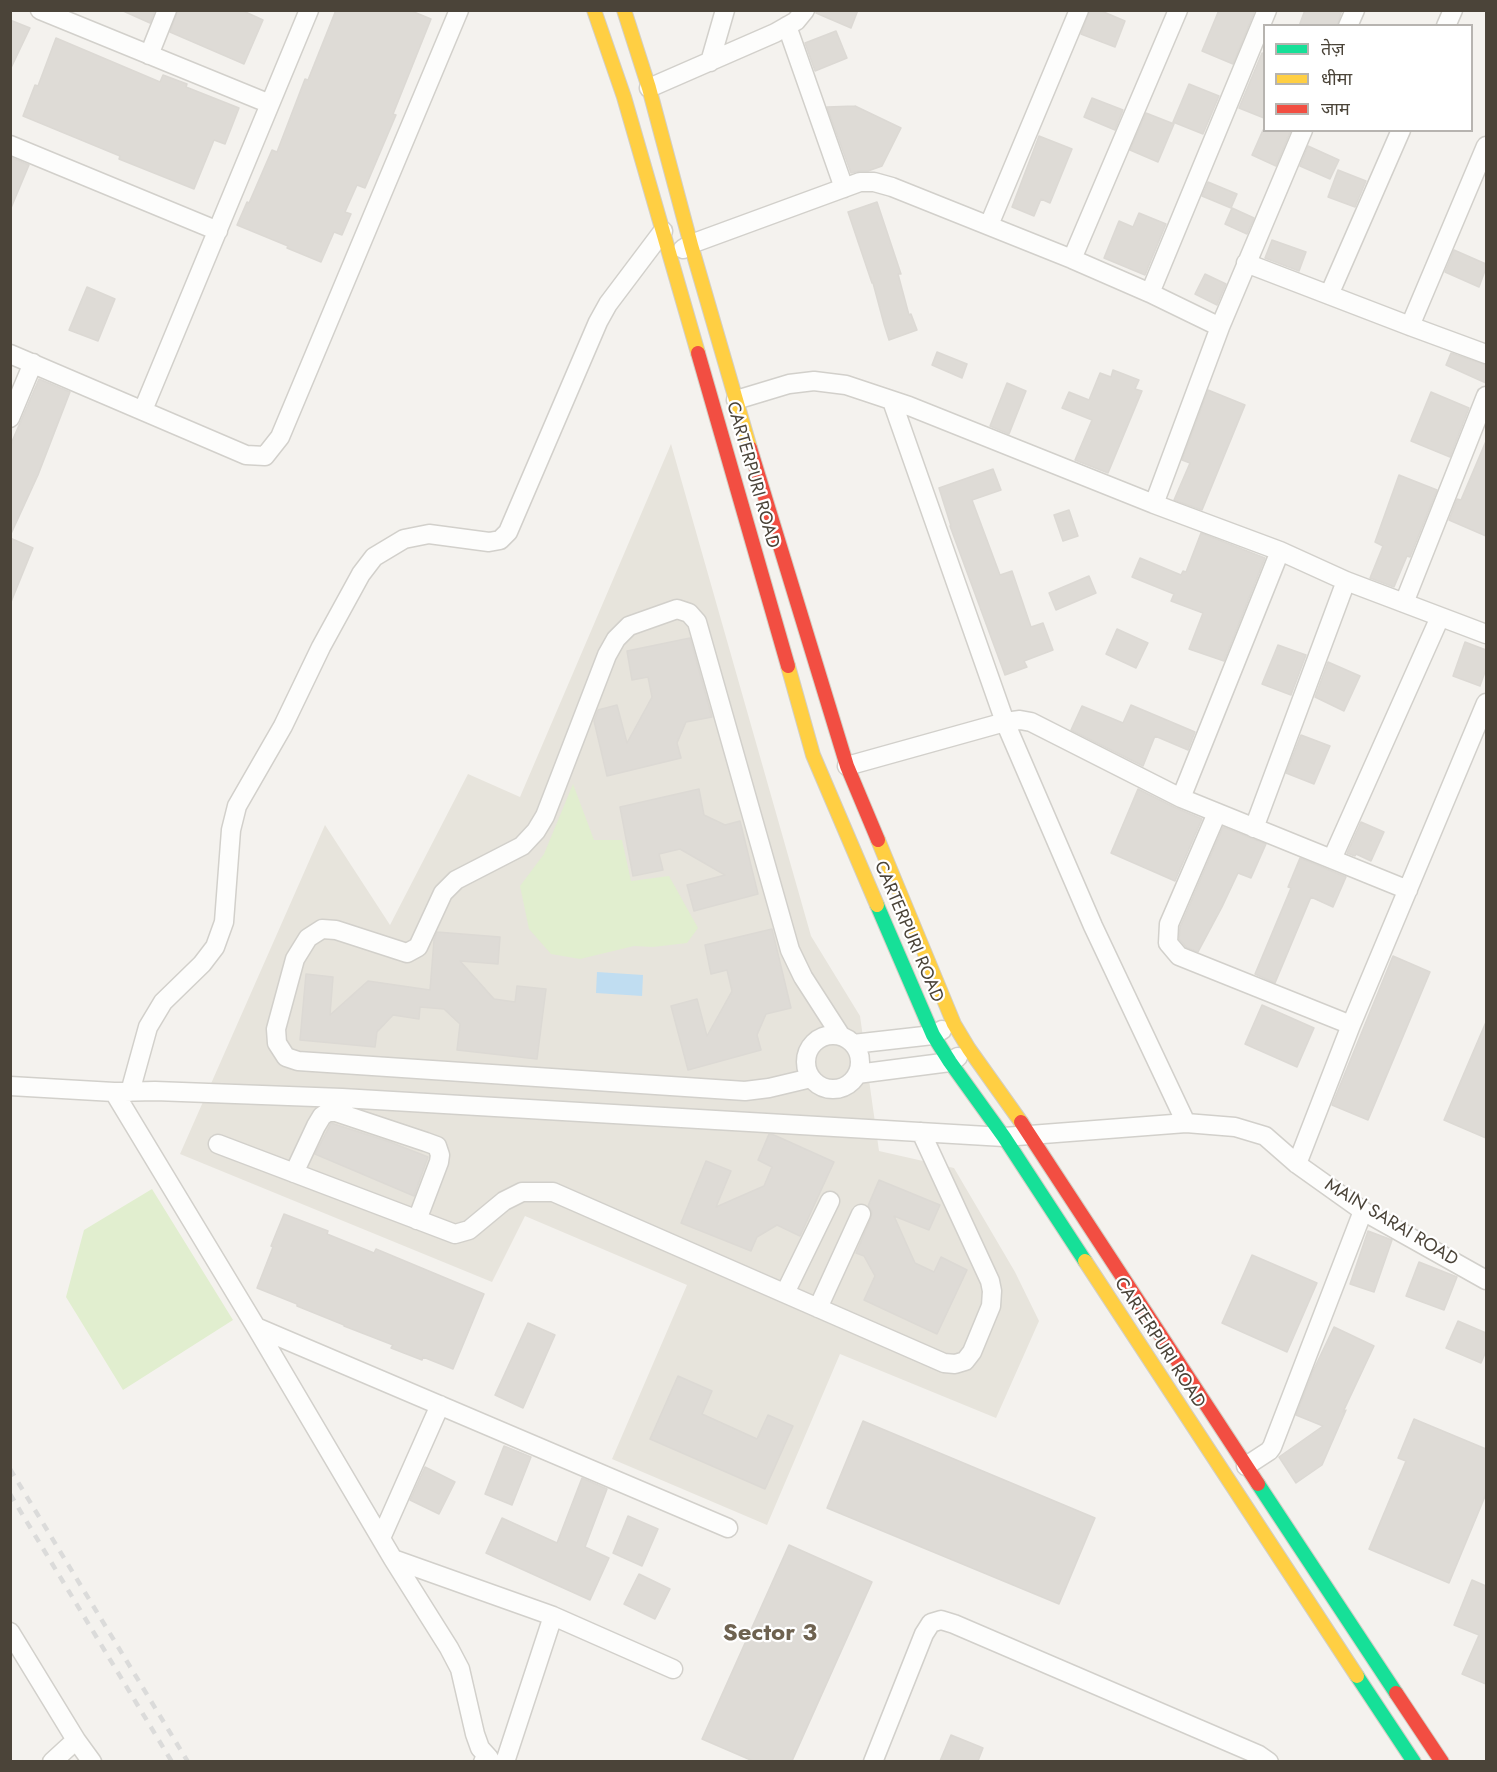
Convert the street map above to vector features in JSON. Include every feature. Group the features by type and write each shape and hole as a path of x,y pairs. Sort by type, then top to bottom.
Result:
{"main road":[{"name":"CARTERPURI ROAD","path":"594,10 624,97 671,256 813,755 933,1035 1004,1137 1215,1462 1414,1761"},
{"name":"CARTERPURI ROAD","path":"624,10 649,88 736,400 847,766 954,1024 969,1049 1031,1136 1442,1761"}],"street":[{"path":"40,10 270,104"},
{"path":"148,55 167,10"},
{"path":"143,410 309,10"},
{"path":"710,62 725,10"},
{"path":"649,88 787,26 796,21 805,10"},
{"path":"989,225 1079,10"},
{"path":"1072,259 1178,10"},
{"path":"1150,293 1267,10"},
{"path":"1349,24 1355,10"},
{"path":"1447,24 1453,10"},
{"path":"10,354 246,455 264,456 280,437 457,11"},
{"path":"787,26 844,188"},
{"path":"1154,504 1220,327 1302,132"},
{"path":"1329,295 1400,132"},
{"path":"10,145 218,231"},
{"path":"1410,326 1486,146"},
{"path":"671,256 691,244 860,182 874,182 892,187 1072,259 1220,327"},
{"path":"553,1616 493,1761 480,1748 460,1669 449,1648 393,1559 256,1327 122,1092 148,1027 163,1002 202,964 215,946 224,922 231,830 237,806 283,726 321,647 361,574 374,557 404,539 429,534 489,542 500,540 508,532 598,322 618,290 663,231"},
{"path":"1246,263 1486,354"},
{"path":"10,418 33,363"},
{"path":"736,400 789,384 814,381 846,385 1280,551 1346,581 1486,634"},
{"path":"1404,603 1486,396"},
{"path":"892,401 1005,722 1093,926 1186,1123"},
{"path":"1181,798 1280,551"},
{"path":"1254,828 1346,581"},
{"path":"811,1078 745,1091 298,1061 286,1057 277,1043 276,1029 295,959 308,938 322,929 336,930 408,953 418,947 443,893 456,879 522,846 529,839 545,816 607,655 616,639 629,626 677,609 689,613 697,622 790,950 803,977 847,1040 857,1051 860,1059 860,1066 853,1080 840,1089 817,1084 811,1078 806,1063 811,1047 824,1037 847,1040 933,1035 954,1024"},
{"path":"1332,859 1440,617"},
{"path":"1297,1164 1351,1025 1486,703"},
{"path":"847,766 1005,722 1020,720 1030,722 1181,798 1408,890"},
{"path":"1217,813 1169,924 1168,943 1179,956 1351,1025"},
{"path":"857,1074 950,1062 969,1049"},
{"name":"MAIN SARAI ROAD","path":"10,1086 354,1099 1004,1137 1186,1123 1234,1127 1265,1137 1297,1164 1363,1211 1486,1280"},
{"path":"294,1173 316,1126 322,1116 328,1112 336,1112 437,1146 440,1155 439,1162 417,1220"},
{"path":"218,1144 455,1234 469,1230 504,1201 522,1192 553,1192 944,1363 954,1364 965,1361 972,1352 991,1306 992,1291 990,1281 921,1132"},
{"path":"785,1293 830,1201"},
{"path":"1246,1466 1272,1447 1363,1211"},
{"path":"818,1308 861,1214"},
{"path":"256,1327 728,1528"},
{"path":"381,1538 440,1405"},
{"path":"393,1559 553,1616 673,1669"},
{"path":"873,1761 924,1634 931,1623 941,1620 954,1623 1269,1761"},
{"path":"10,1632 76,1740 92,1761"},
{"path":"52,1761 76,1740"}],"shaded area":[{"path":"671,444 811,936 860,1016 879,1151 954,1168 1015,1272 1039,1321 996,1418 840,1354 767,1525 612,1459 687,1285 525,1216 492,1282 180,1154 325,825 390,925 468,774 520,797"}],"green space":[{"path":"573,784 594,840 622,840 631,881 669,876 698,928 687,943 653,947 634,946 580,959 551,954 529,929 520,886 544,854"},
{"path":"152,1189 233,1320 123,1390 66,1297 84,1230"}],"water":[{"path":"597,972 643,975 642,996 596,993"}],"building":[{"path":"121,10 155,10 150,23"},
{"path":"178,10 241,10 263,20 244,64 170,32"},
{"path":"336,10 409,10 431,19 393,114 396,115 365,188 357,185 345,212 351,214 342,235 334,232 321,262 237,225 272,150 277,152 305,79 308,80"},
{"path":"816,10 858,10 851,28 816,13"},
{"path":"1090,10 1099,10 1125,21 1115,47 1081,34"},
{"path":"1219,10 1255,10 1233,64 1202,51"},
{"path":"1305,10 1342,10 1338,24 1300,24"},
{"path":"10,20 30,28 10,70"},
{"path":"836,31 847,58 815,71 805,43"},
{"path":"56,38 160,82 163,75 187,84 186,87 239,108 225,144 214,140 194,189 119,159 120,156 23,116 35,85 38,86"},
{"path":"1262,53 1263,118 1239,108"},
{"path":"1189,84 1219,96 1203,134 1173,122"},
{"path":"1092,98 1123,110 1115,130 1084,117"},
{"path":"855,106 901,128 882,166 851,173 827,107"},
{"path":"1146,113 1174,124 1158,162 1130,150"},
{"path":"1263,130 1263,132 1290,132 1276,166 1252,155"},
{"path":"1039,136 1072,149 1050,203 1041,199 1034,216 1012,207"},
{"path":"1308,146 1339,160 1330,179 1300,166"},
{"path":"10,157 29,165 11,208 10,208"},
{"path":"1338,170 1366,181 1355,207 1328,197"},
{"path":"1208,182 1237,194 1231,208 1202,196"},
{"path":"877,202 901,274 898,274 909,315 911,314 917,330 889,340 873,283 848,212"},
{"path":"1232,208 1254,218 1247,234 1225,224"},
{"path":"1139,213 1166,224 1145,275 1104,258 1119,221 1133,227"},
{"path":"1272,240 1306,252 1299,271 1265,258"},
{"path":"1454,250 1486,264 1479,287 1445,272"},
{"path":"1205,274 1226,284 1217,305 1195,294"},
{"path":"87,287 115,299 98,341 69,330"},
{"path":"937,352 967,364 962,378 932,365"},
{"path":"1451,353 1486,365 1486,383 1446,365"},
{"path":"1113,370 1139,380 1135,389 1142,391 1108,473 1075,460 1092,420 1062,408 1069,392 1089,400 1100,373 1111,377"},
{"path":"39,379 70,392 38,475 10,536 10,446"},
{"path":"1007,383 1026,391 1009,434 990,426"},
{"path":"1208,390 1245,405 1202,510 1174,500 1190,463 1182,460"},
{"path":"1431,392 1469,408 1450,457 1411,441"},
{"path":"1486,441 1486,536 1449,520 1457,499 1461,500"},
{"path":"993,469 1001,490 972,500 1000,575 1012,571 1031,627 1043,623 1053,650 1024,661 1027,667 1005,675 950,526 939,488"},
{"path":"1399,475 1437,490 1410,557 1407,556 1394,587 1370,578 1383,546 1375,542"},
{"path":"1069,510 1078,536 1063,541 1054,515"},
{"path":"1201,533 1265,558 1224,661 1189,649 1203,613 1171,601 1174,594 1132,577 1140,558 1181,575 1183,571 1186,572"},
{"path":"10,538 33,548 11,602 10,602"},
{"path":"1089,576 1096,593 1056,610 1049,593"},
{"path":"1117,629 1148,643 1136,668 1106,654"},
{"path":"690,638 712,717 686,722 677,743 681,758 607,776 594,721 598,710 617,705 627,743 652,697 648,677 632,680 627,651"},
{"path":"1465,642 1486,650 1486,669 1480,686 1453,676"},
{"path":"1278,645 1306,655 1291,695 1262,684"},
{"path":"1328,662 1360,676 1344,711 1315,697"},
{"path":"1131,705 1195,732 1188,750 1155,736 1143,766 1071,730 1082,706 1123,723"},
{"path":"1301,735 1330,746 1314,784 1286,773"},
{"path":"699,789 704,815 725,825 740,821 758,894 694,911 687,885 725,875 680,849 659,854 663,870 633,876 620,807"},
{"path":"1138,789 1202,819 1175,881 1111,853"},
{"path":"1361,822 1384,832 1371,861 1356,854 1355,856 1347,853"},
{"path":"1223,827 1266,844 1251,878 1238,873 1198,952 1186,947 1179,939 1180,927"},
{"path":"1300,858 1346,877 1333,907 1311,897 1275,983 1255,974 1291,888 1288,887"},
{"path":"772,929 791,1008 766,1014 757,1035 761,1050 688,1070 671,1006 697,999 707,1036 732,991 727,970 711,974 705,945"},
{"path":"437,932 500,937 498,964 460,961 494,999 515,1002 517,986 546,989 537,1059 457,1050 460,1024 444,1009 420,1007 419,1019 393,1015 377,1032 375,1047 300,1040 306,974 333,977 330,1015 368,981 430,990 434,940"},
{"path":"1393,956 1430,972 1368,1120 1332,1105"},
{"path":"1262,1005 1314,1028 1297,1067 1245,1044"},
{"path":"1486,1022 1486,1138 1444,1120"},
{"path":"331,1123 428,1157 414,1196 315,1154"},
{"path":"769,1134 834,1162 800,1236 777,1225 757,1237 751,1251 681,1223 706,1161 731,1171 716,1207 764,1186 772,1167 758,1160"},
{"path":"879,1180 940,1205 929,1230 894,1216 915,1263 934,1272 941,1257 967,1270 937,1334 864,1300 875,1276 864,1256 856,1253 871,1218 872,1212 868,1206"},
{"path":"284,1214 328,1231 327,1234 374,1253 376,1249 484,1294 453,1369 391,1348 393,1345 257,1288"},
{"path":"1368,1231 1392,1240 1374,1292 1350,1284"},
{"path":"1252,1255 1317,1283 1287,1352 1222,1323"},
{"path":"1419,1262 1457,1277 1444,1310 1406,1296"},
{"path":"1458,1321 1486,1333 1486,1351 1481,1363 1446,1348"},
{"path":"528,1323 555,1335 523,1408 495,1395"},
{"path":"1334,1327 1374,1346 1343,1412 1346,1410 1322,1465 1296,1483 1279,1457 1323,1426 1296,1415 1313,1371"},
{"path":"678,1376 712,1391 702,1414 757,1439 768,1415 793,1426 765,1489 650,1439"},
{"path":"1414,1419 1486,1449 1486,1494 1449,1583 1369,1549 1406,1461 1398,1458"},
{"path":"863,1421 1095,1518 1059,1604 827,1508"},
{"path":"504,1446 531,1457 512,1505 485,1494"},
{"path":"425,1467 455,1482 439,1514 410,1500"},
{"path":"582,1478 607,1489 585,1547 609,1558 590,1600 486,1553 502,1518 557,1543"},
{"path":"628,1516 658,1529 642,1566 613,1553"},
{"path":"789,1545 872,1582 792,1761 753,1761 702,1739"},
{"path":"639,1574 670,1589 655,1619 624,1604"},
{"path":"1472,1580 1486,1586 1486,1684 1462,1674 1479,1635 1454,1625"},
{"path":"951,1735 983,1748 978,1761 940,1761"}],"railway":[{"path":"10,1469 188,1762"},
{"path":"10,1494 172,1762"}],"traffic: fast":[{"path":"877,905 933,1035 1004,1137 1085,1261"},
{"path":"1258,1484 1396,1693"},
{"path":"1357,1676 1414,1762"}],"traffic: slow":[{"path":"594,10 624,97 698,353"},
{"path":"624,10 649,88 691,245 750,448"},
{"path":"788,666 813,755 877,905"},
{"path":"878,840 954,1024 1021,1122"},
{"path":"1085,1261 1357,1676"}],"traffic: jam":[{"path":"698,353 788,666"},
{"path":"750,448 847,766 878,840"},
{"path":"1021,1122 1258,1484"},
{"path":"1396,1693 1442,1762"}],"district":[{"name":"Sector 3","path":"770,1634"}]}
